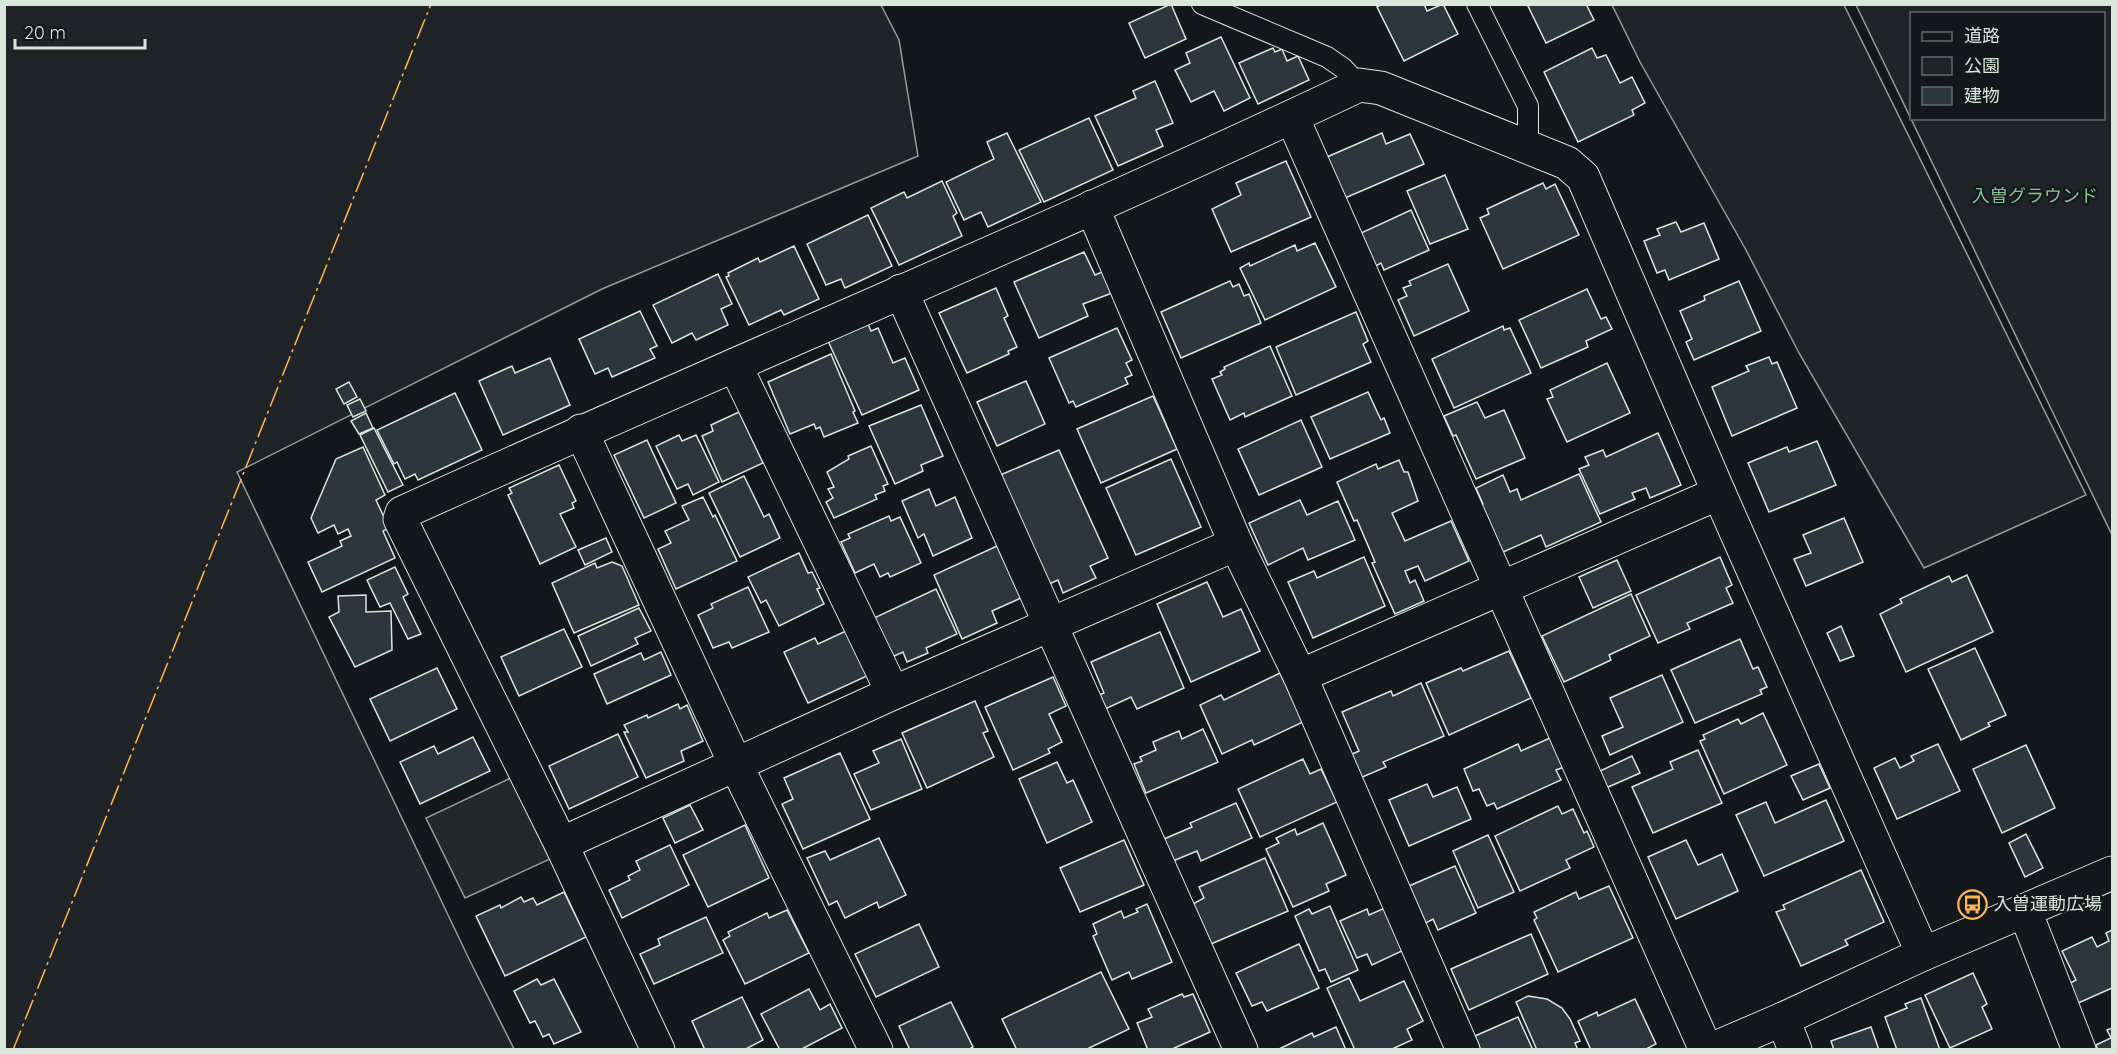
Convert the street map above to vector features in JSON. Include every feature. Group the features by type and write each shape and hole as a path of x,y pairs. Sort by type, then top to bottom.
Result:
{"street":[{"path":"658,1050 561,844 400,519 402,513 582,431 1092,207 1359,85 1381,88 1568,163 1583,177 1719,493 1923,954"},
{"path":"1292,117 1706,1050"},
{"path":"1092,207 1236,544 1300,676 1463,1050"},
{"path":"901,291 1241,1050"},
{"path":"735,365 893,693"},
{"path":"582,431 735,763 876,1050"},
{"path":"1300,676 1719,493"},
{"path":"561,844 735,763 1236,544"},
{"path":"1711,1050 1923,954 2112,873"},
{"path":"2025,911 2079,1050"},
{"path":"1783,1019 1795,1050"}],"lane":[{"path":"1202,4 1327,57 1343,68 1359,85"},
{"path":"1477,4 1528,106 1528,148"}],"green space":[{"path":"5,5 881,5 899,40 918,156 602,289 237,472 514,1049 5,1050"},
{"path":"1612,5 1844,5 2086,495 1924,568 1799,353 1746,250 1640,62"},
{"name":"入曽グラウンド","path":"1856,5 2112,5 2112,535 1912,120 2105,120 2105,12 1910,12 1910,117"}],"shaded area":[{"path":"513,777 550,859 465,898 426,818"}],"building":[{"path":"1171,4 1186,39 1145,58 1129,23"},
{"path":"1382,4 1424,4 1427,11 1443,4 1458,34 1404,61 1377,7"},
{"path":"1527,4 1586,4 1594,20 1546,43"},
{"path":"1221,37 1250,98 1224,111 1214,91 1191,102 1175,70 1190,63 1186,53"},
{"path":"1273,48 1275,52 1282,49 1287,61 1298,56 1309,80 1258,104 1239,63"},
{"path":"1592,48 1597,58 1606,55 1620,83 1632,77 1645,103 1632,110 1634,115 1578,142 1544,72"},
{"path":"1155,81 1173,123 1156,130 1163,146 1118,166 1095,116 1136,98 1133,91"},
{"path":"1089,118 1113,170 1044,202 1019,150"},
{"path":"1007,133 1041,202 988,227 981,212 964,220 946,182 994,159 987,142"},
{"path":"1382,133 1386,144 1410,134 1424,164 1345,198 1327,157"},
{"path":"1286,161 1311,217 1231,252 1212,209 1241,195 1236,183"},
{"path":"1445,175 1468,229 1430,244 1407,191"},
{"path":"942,181 957,213 953,216 962,236 899,265 871,208 904,192 907,198"},
{"path":"1543,183 1546,189 1555,184 1579,235 1503,269 1480,218 1489,214 1487,209"},
{"path":"1411,210 1429,250 1384,270 1381,263 1376,266 1361,233"},
{"path":"868,215 892,266 845,288 841,279 826,285 807,244"},
{"path":"1676,222 1681,232 1704,223 1719,259 1669,280 1665,270 1657,273 1644,241 1660,235 1657,229"},
{"path":"1315,243 1336,287 1265,320 1240,268 1249,263 1250,266 1295,245 1297,251"},
{"path":"794,246 819,299 784,315 781,310 749,325 726,277 729,276 728,273 758,258 760,262"},
{"path":"1084,252 1095,275 1102,272 1112,293 1083,304 1088,316 1039,338 1014,282"},
{"path":"1448,264 1469,311 1414,336 1398,300 1407,296 1403,288 1411,285 1409,281"},
{"path":"718,274 732,304 721,309 728,325 696,340 692,333 672,343 653,305"},
{"path":"1230,281 1233,287 1239,284 1244,296 1249,294 1261,323 1181,358 1161,312"},
{"path":"1739,281 1761,331 1694,360 1686,342 1692,339 1680,311 1705,300 1704,296"},
{"path":"996,288 1008,316 1004,318 1017,347 1008,351 1009,354 967,373 939,313"},
{"path":"1587,289 1601,319 1606,317 1612,329 1586,341 1588,347 1541,368 1519,320"},
{"path":"640,311 657,346 650,349 655,358 612,377 608,368 595,374 579,339"},
{"path":"1356,312 1368,341 1363,344 1371,362 1296,395 1276,347"},
{"path":"868,324 871,331 878,328 893,363 905,358 919,390 862,415 828,341"},
{"path":"1503,326 1504,330 1510,328 1531,373 1454,408 1432,359"},
{"path":"1117,328 1132,360 1126,363 1132,375 1125,378 1128,384 1076,407 1073,401 1069,403 1049,358"},
{"path":"1270,346 1292,396 1245,417 1244,413 1230,420 1212,379 1222,375 1220,372 1225,369 1224,367"},
{"path":"831,354 858,423 824,437 820,427 816,429 814,424 790,434 768,382"},
{"path":"1769,357 1772,364 1777,362 1797,408 1732,436 1712,387 1749,371 1746,366"},
{"path":"550,358 570,405 503,435 479,381 512,366 515,373"},
{"path":"1607,363 1630,413 1567,442 1547,399 1553,397 1550,390"},
{"path":"1026,381 1045,424 997,446 977,402"},
{"path":"349,382 357,397 344,404 336,389"},
{"path":"1368,392 1381,420 1384,418 1390,433 1330,459 1311,417"},
{"path":"455,393 482,450 418,480 415,474 405,479 397,462 394,464 377,430"},
{"path":"1153,396 1177,449 1101,483 1077,429"},
{"path":"360,399 366,411 353,417 347,405"},
{"path":"1477,402 1485,418 1504,410 1525,458 1476,479 1456,435 1453,436 1444,416"},
{"path":"921,405 943,456 921,465 923,471 895,484 869,426"},
{"path":"739,412 763,463 722,482 702,436 713,431 711,425"},
{"path":"366,413 373,428 359,434 351,421"},
{"path":"1301,420 1322,467 1259,495 1238,449"},
{"path":"374,428 403,485 388,492 360,435"},
{"path":"1658,433 1681,485 1650,498 1646,488 1632,493 1635,499 1600,514 1579,469 1589,465 1585,457 1603,450 1606,457"},
{"path":"679,435 682,441 696,435 719,482 693,495 688,484 677,489 656,446"},
{"path":"647,440 676,503 644,518 614,455"},
{"path":"1817,441 1836,485 1769,512 1748,463 1787,447 1789,452"},
{"path":"871,446 888,484 883,486 885,491 875,495 877,499 834,518 826,502 833,498 828,489 834,487 827,472 849,459 848,456"},
{"path":"363,447 385,495 376,500 389,528 383,531 395,558 322,592 308,562 342,546 340,541 351,536 348,529 338,534 334,525 318,533 311,518 336,459"},
{"path":"1059,450 1108,558 1090,566 1096,578 1063,593 1058,580 1047,585 998,476"},
{"path":"1171,459 1201,527 1136,555 1106,488"},
{"path":"1399,460 1404,472 1408,472 1418,501 1392,513 1405,541 1451,521 1469,561 1425,581 1418,566 1405,571 1410,583 1415,580 1424,601 1395,614 1372,563 1375,562 1357,520 1354,521 1337,482 1376,464 1378,469"},
{"path":"559,465 576,501 572,503 574,508 560,514 576,547 540,564 508,495 512,493 509,488"},
{"path":"1579,474 1601,522 1546,547 1541,535 1501,553 1479,505 1483,504 1476,488 1503,475 1510,492 1517,489 1521,500"},
{"path":"744,476 764,517 769,514 780,538 740,557 709,493"},
{"path":"929,489 936,506 955,497 972,538 933,556 924,534 918,538 902,501"},
{"path":"703,497 713,517 715,515 737,561 676,589 658,549 671,543 665,531 689,520 682,506"},
{"path":"1300,500 1307,515 1338,501 1355,540 1308,560 1303,548 1268,565 1249,523"},
{"path":"889,516 891,521 900,517 921,563 890,577 888,573 880,577 874,564 855,573 841,542 850,538 848,534"},
{"path":"1844,518 1863,562 1806,586 1794,559 1811,553 1803,535"},
{"path":"606,538 612,552 585,565 578,550"},
{"path":"997,546 1021,598 992,611 997,623 962,639 934,575"},
{"path":"799,553 808,573 812,572 820,588 817,589 824,604 779,626 766,600 761,603 748,577"},
{"path":"1364,557 1385,606 1313,638 1288,582 1314,571 1317,578"},
{"path":"1720,557 1732,585 1726,588 1733,603 1687,623 1690,629 1658,643 1636,595"},
{"path":"1617,560 1631,591 1593,608 1579,577"},
{"path":"612,562 622,566 639,605 574,633 552,583 595,563 597,568"},
{"path":"395,567 408,594 403,597 421,634 408,639 390,603 380,607 367,580"},
{"path":"1967,575 1993,632 1906,672 1880,614 1902,603 1900,599 1949,576 1952,582"},
{"path":"1207,582 1223,617 1241,609 1260,651 1191,682 1157,604"},
{"path":"748,587 769,632 732,648 729,642 713,648 698,615 713,608 711,604"},
{"path":"936,589 957,634 926,648 928,653 907,662 903,652 892,657 874,618"},
{"path":"1631,594 1650,636 1609,655 1611,660 1564,682 1542,636"},
{"path":"366,595 366,612 391,611 392,650 355,667 329,617 339,612 338,596"},
{"path":"639,608 651,631 635,638 638,644 591,666 578,636"},
{"path":"1841,626 1854,656 1840,661 1827,633"},
{"path":"564,629 582,667 519,696 501,657"},
{"path":"846,631 867,676 808,703 784,652 815,638 818,644"},
{"path":"1160,632 1184,688 1137,709 1131,697 1105,709 1099,695 1104,693 1091,662"},
{"path":"1740,639 1753,669 1758,667 1767,687 1760,690 1762,694 1695,723 1671,670"},
{"path":"1975,648 2006,715 1988,723 1990,726 1961,740 1928,669"},
{"path":"1509,651 1531,698 1449,735 1426,683 1461,668 1463,671"},
{"path":"661,652 671,675 607,704 594,674 641,653 644,660"},
{"path":"437,668 457,709 390,741 370,699"},
{"path":"1280,673 1303,722 1254,745 1252,740 1222,754 1200,705 1221,695 1224,700"},
{"path":"1662,675 1683,722 1610,755 1602,736 1623,727 1610,698"},
{"path":"1053,677 1066,706 1049,714 1062,742 1048,749 1050,753 1013,770 985,707"},
{"path":"1421,683 1444,736 1383,762 1386,767 1360,778 1350,755 1359,751 1342,712 1391,691 1393,696"},
{"path":"975,701 988,731 983,733 994,757 927,788 902,733"},
{"path":"678,704 680,709 687,705 703,741 681,751 684,761 646,778 624,732 628,732 624,725 647,715 648,718"},
{"path":"1763,713 1787,765 1724,794 1700,741 1705,739 1703,735 1738,719 1741,724"},
{"path":"1203,729 1218,762 1146,793 1134,764 1142,761 1140,757 1156,750 1153,742 1179,731 1182,739"},
{"path":"618,734 638,777 569,809 549,766"},
{"path":"473,737 490,771 420,804 400,762 434,746 438,754"},
{"path":"1550,738 1564,767 1556,770 1561,780 1497,809 1494,803 1487,806 1479,789 1473,791 1464,769 1518,744 1521,751"},
{"path":"901,739 922,789 871,810 854,774 879,763 873,751"},
{"path":"1938,744 1960,791 1897,819 1874,768 1895,758 1900,768 1914,761 1911,756"},
{"path":"2026,745 2055,808 2002,833 1973,769"},
{"path":"1698,750 1722,803 1653,833 1632,787 1673,769 1670,762"},
{"path":"840,753 870,819 803,849 782,804 793,799 784,778"},
{"path":"1632,756 1640,773 1606,788 1598,772"},
{"path":"1303,759 1310,774 1321,769 1337,802 1260,837 1238,789"},
{"path":"1057,762 1067,783 1073,780 1092,822 1047,843 1019,779"},
{"path":"1819,764 1830,788 1803,800 1791,776"},
{"path":"1427,784 1433,797 1457,787 1471,819 1409,846 1389,800"},
{"path":"1826,800 1844,841 1764,876 1736,815 1766,802 1775,823"},
{"path":"1236,803 1252,838 1201,861 1197,851 1173,861 1164,839 1192,827 1190,823"},
{"path":"690,805 703,830 675,843 663,818"},
{"path":"1558,806 1562,814 1573,809 1584,833 1587,831 1594,847 1566,860 1570,868 1520,891 1495,836"},
{"path":"1323,823 1346,875 1326,884 1329,891 1293,907 1266,849 1279,843 1276,838 1295,829 1297,835"},
{"path":"745,825 769,878 708,907 683,855"},
{"path":"2026,834 2043,868 2025,877 2009,843"},
{"path":"1488,835 1514,892 1478,908 1453,851"},
{"path":"879,838 906,895 879,908 877,902 845,918 837,901 829,905 807,858 825,851 830,860"},
{"path":"1124,840 1144,885 1080,912 1060,868"},
{"path":"1686,840 1698,865 1722,854 1738,891 1676,919 1648,857"},
{"path":"670,845 689,885 622,918 609,890 630,880 628,876 640,870 636,861"},
{"path":"1265,858 1288,911 1211,944 1193,904 1204,898 1199,887"},
{"path":"1455,866 1476,913 1438,930 1433,919 1426,923 1409,886"},
{"path":"1861,870 1884,922 1845,940 1848,945 1801,966 1776,912 1785,909 1783,905"},
{"path":"1609,886 1633,938 1558,972 1534,920 1537,918 1534,912 1576,892 1579,899"},
{"path":"564,892 586,937 505,976 476,916 500,905 501,908 521,897 524,902 533,898 537,905"},
{"path":"1147,904 1172,962 1132,979 1129,972 1112,980 1093,936 1097,934 1093,924 1121,911 1124,918 1138,912 1136,909"},
{"path":"1330,906 1358,970 1331,982 1325,969 1319,971 1295,916 1309,909 1312,914"},
{"path":"1385,908 1404,950 1372,965 1367,954 1357,958 1340,921 1367,909 1369,915"},
{"path":"787,910 809,953 745,984 723,940 730,936 728,932 767,913 769,918"},
{"path":"706,917 723,953 654,984 640,954 660,945 658,939"},
{"path":"919,924 939,967 876,997 855,954"},
{"path":"2112,930 2112,988 2076,1004 2067,985 2076,980 2062,951 2092,937 2097,947 2109,941 2106,933"},
{"path":"1531,934 1548,974 1469,1010 1451,969"},
{"path":"1299,944 1319,988 1267,1011 1262,1002 1252,1006 1236,973"},
{"path":"1101,972 1129,1029 1085,1050 1017,1050 1002,1019"},
{"path":"1973,973 1987,1004 1982,1007 1992,1029 1950,1048 1925,995"},
{"path":"1349,978 1360,1001 1404,981 1423,1021 1407,1029 1412,1040 1390,1050 1355,1050 1327,988"},
{"path":"537,979 541,985 554,979 581,1032 554,1044 549,1034 543,1037 535,1021 530,1023 514,991"},
{"path":"809,989 820,1010 830,1004 842,1028 800,1050 780,1050 761,1014"},
{"path":"1182,994 1184,997 1193,994 1210,1032 1170,1050 1148,1050 1137,1023 1152,1017 1148,1009"},
{"path":"1528,996 1547,999 1562,1008 1580,1041 1575,1043 1578,1050 1537,1050 1516,1002"},
{"path":"742,997 763,1040 744,1050 705,1050 692,1021"},
{"path":"1921,998 1940,1050 1897,1050 1885,1017 1907,1008 1905,1004"},
{"path":"1635,999 1656,1044 1644,1050 1591,1050 1578,1021 1597,1012 1598,1016"},
{"path":"951,1002 973,1047 968,1050 910,1050 899,1026"},
{"path":"1518,1017 1533,1050 1481,1050 1475,1036"},
{"path":"1336,1027 1346,1050 1277,1050 1312,1033 1314,1037"},
{"path":"1871,1027 1879,1050 1834,1050 1831,1041"},
{"path":"2112,1028 2112,1050 2098,1050 2096,1045 2111,1038 2107,1030"}],"power":[{"path":"13,1050 431,4"}],"place":[{"name":"入曽運動広場","path":"1973,904"}]}
